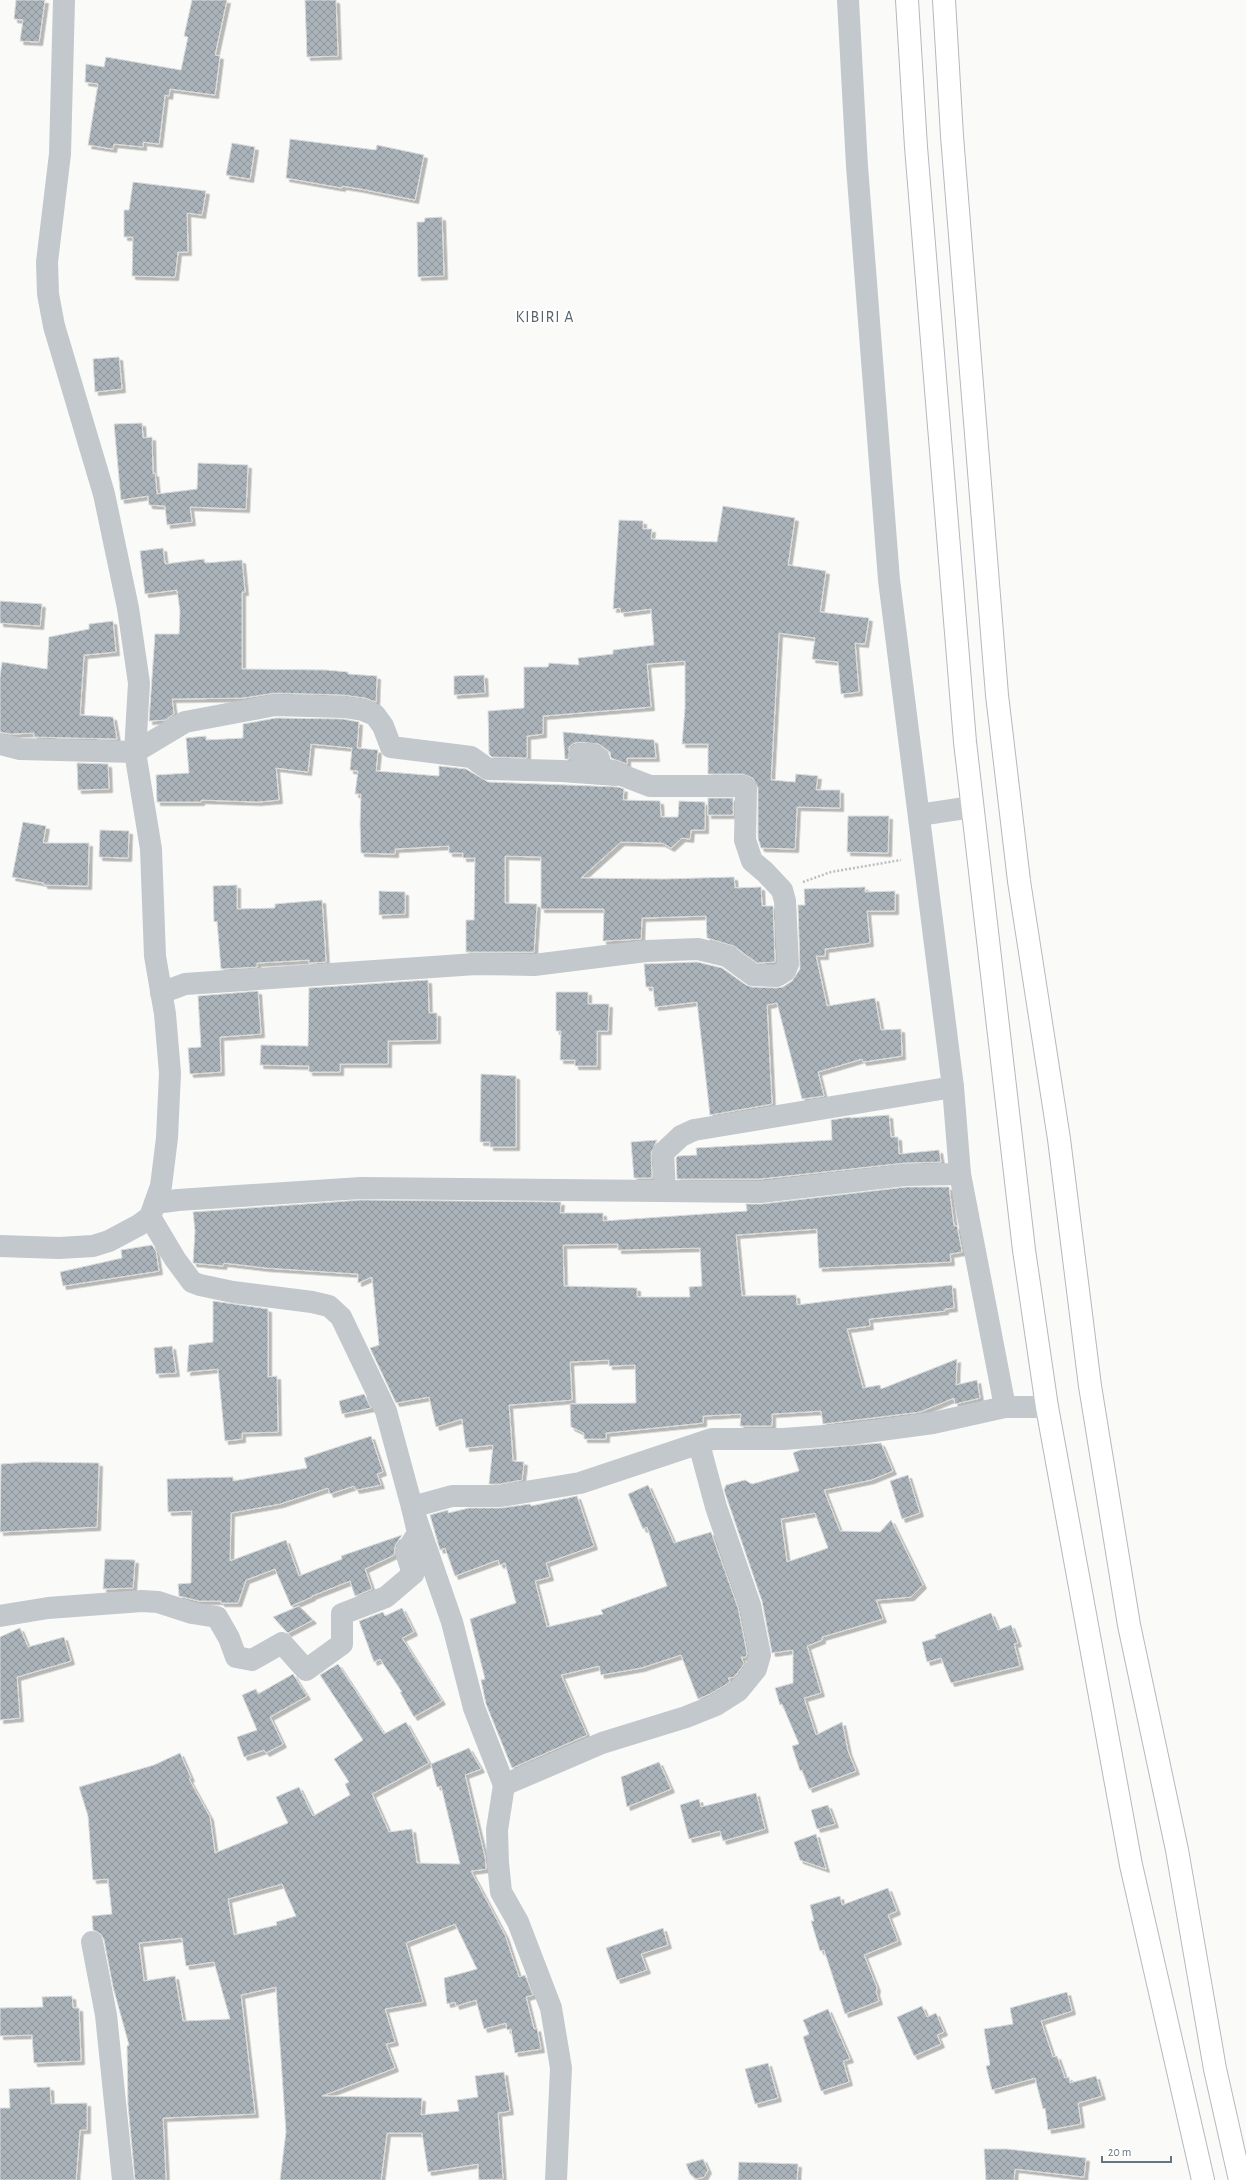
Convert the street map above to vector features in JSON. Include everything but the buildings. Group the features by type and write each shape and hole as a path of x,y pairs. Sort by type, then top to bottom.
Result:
{"highway":[{"path":"907,0 918,163 964,734 1024,1250 1047,1407 1131,1865 1202,2180"},
{"path":"944,0 952,136 997,695 1019,881 1059,1139 1090,1386 1129,1625 1177,1850 1215,2070 1240,2180"}],"street":[{"path":"0,1246 59,1248 93,1246 118,1237 139,1225 152,1210 161,1186 167,1138 170,1074 161,993 155,956 151,849 135,752 139,683 128,608 104,494 54,326 48,294 47,262 60,154 64,0"},
{"path":"848,0 857,166 889,580 953,1086 960,1174 1005,1407"},
{"path":"0,744 20,749 135,752 185,722 275,705 344,707 364,710 375,715 383,726 391,747 471,756 488,769 562,771 620,775"},
{"path":"161,993 185,984 476,964 534,965 646,951 698,949 727,956 753,975 777,976 785,972 788,964 785,901 782,890 752,861 745,840 748,793 746,788 743,786 650,786 600,766 599,759 592,754 580,754"},
{"path":"919,815 972,807"},
{"path":"666,1191 663,1154 681,1136 694,1130 953,1086"},
{"path":"152,1210 186,1199 361,1188 761,1192 905,1175 960,1174"},
{"path":"0,1616 48,1608 158,1602 192,1613 217,1617 229,1638 236,1657 252,1660 282,1644 306,1670 342,1644 342,1614 386,1598 413,1574 406,1552 418,1533 386,1411 341,1317 329,1306 312,1302 233,1292 192,1282 175,1259 152,1210"},
{"path":"412,1507 452,1496 501,1496 566,1486 602,1476 712,1439 783,1439 851,1434 933,1423 1005,1407 1047,1407"},
{"path":"504,1785 602,1744 686,1717 716,1705 738,1691 756,1669 760,1655 750,1605 716,1507 699,1444"},
{"path":"412,1507 452,1622 474,1708 504,1785 498,1830 498,1863 501,1892 518,1922 551,2008 561,2068 556,2180"},
{"path":"92,1942 106,2015 123,2180"}],"path":[{"path":"782,890 831,872 885,861 924,857"}],"district":[{"name":"KIBIRI A","path":"545,316"}]}
